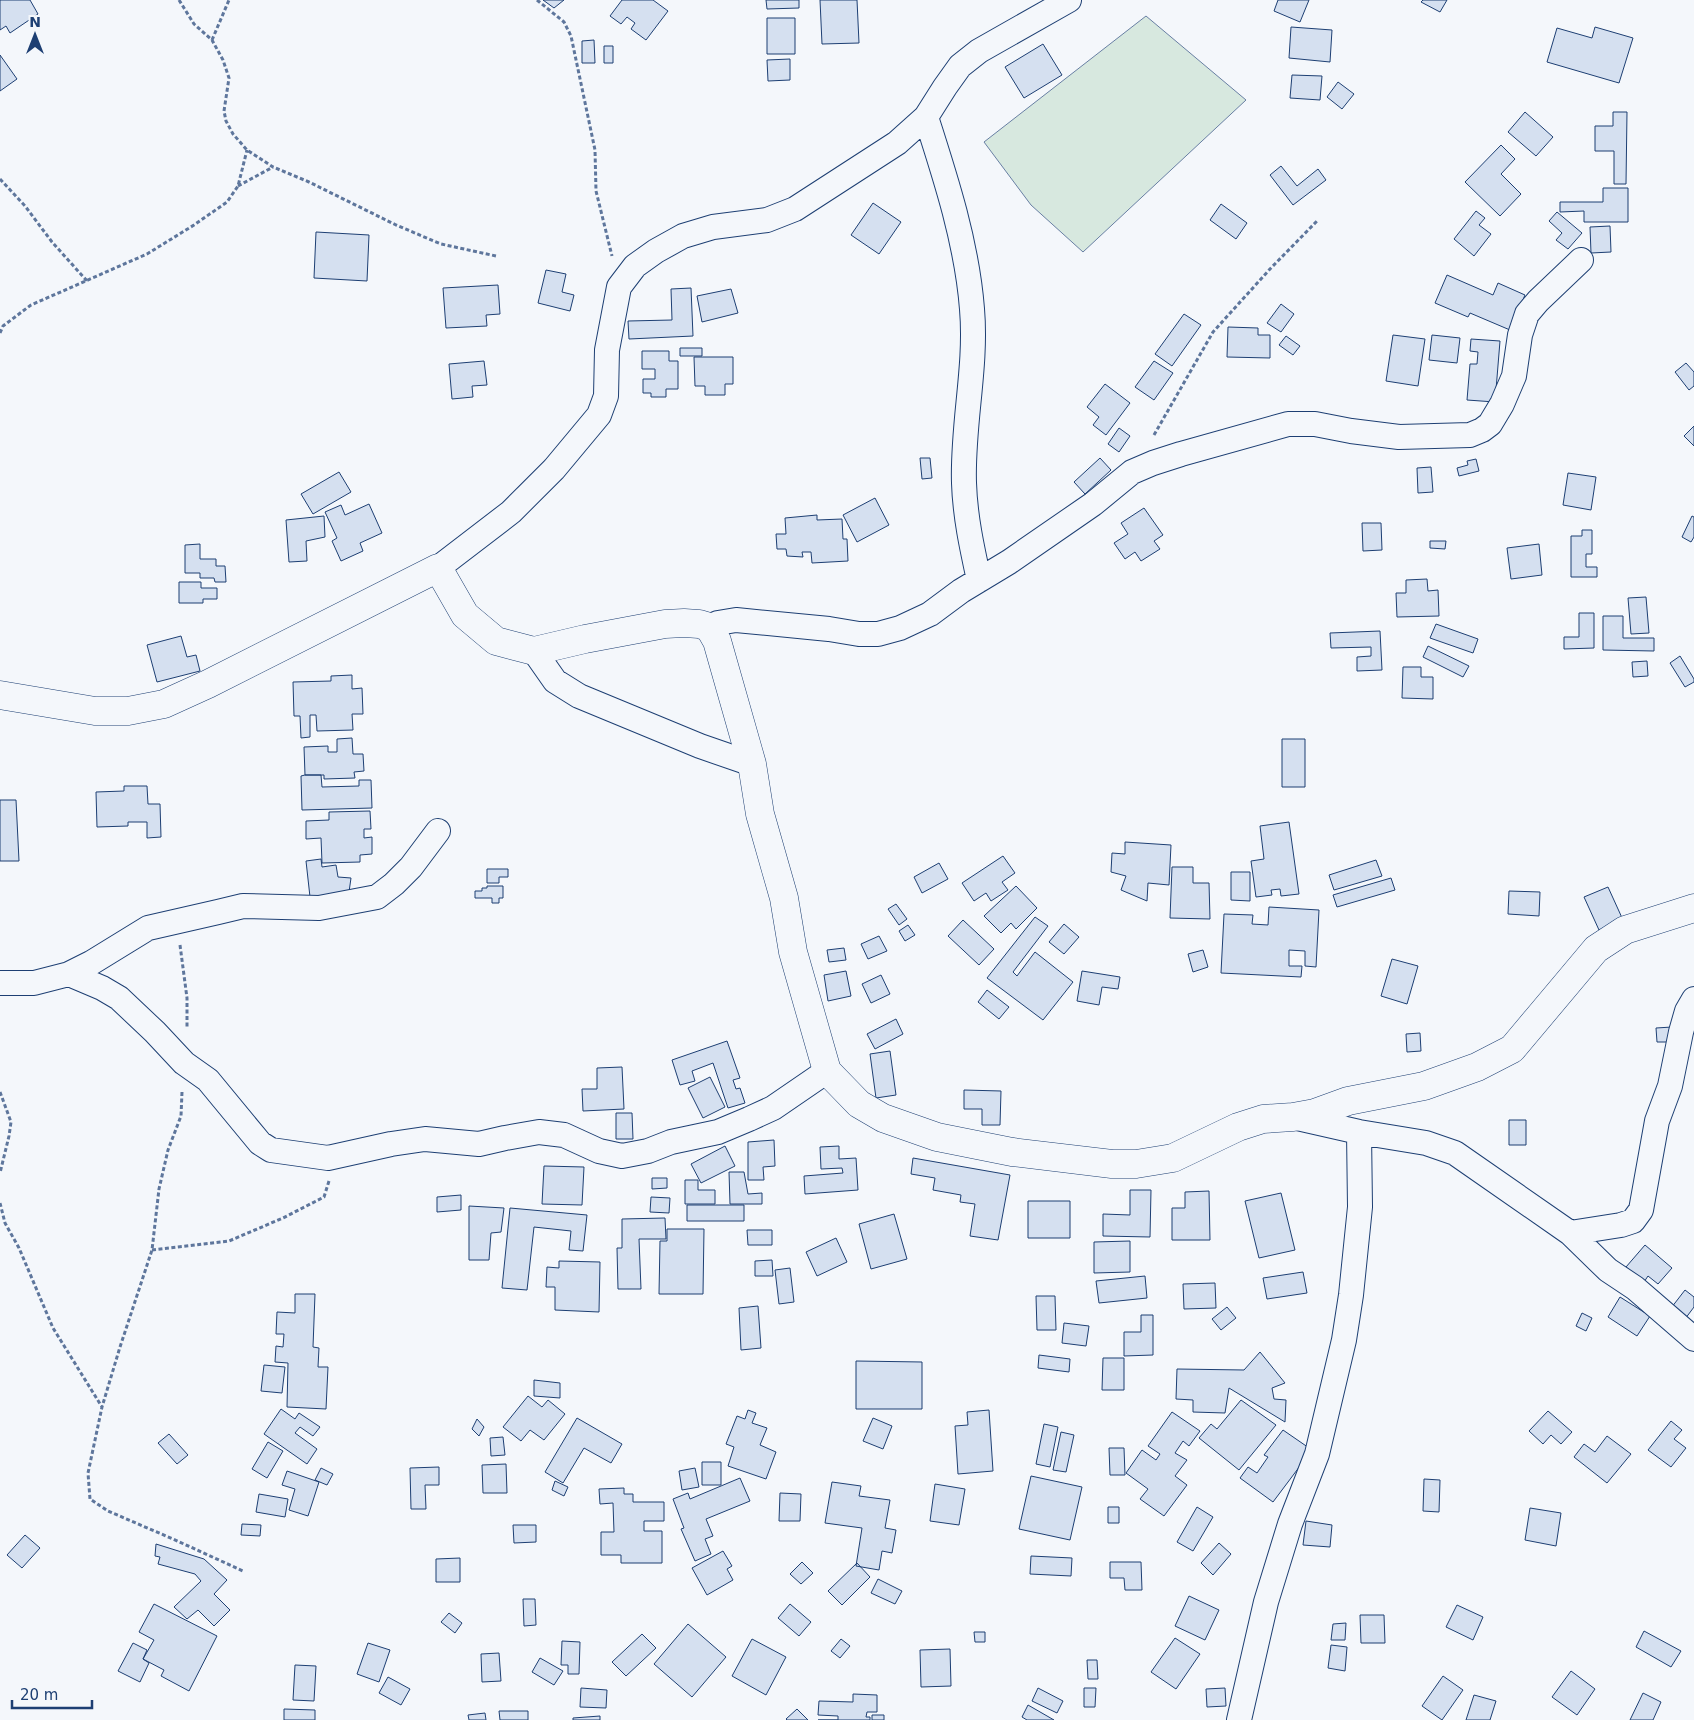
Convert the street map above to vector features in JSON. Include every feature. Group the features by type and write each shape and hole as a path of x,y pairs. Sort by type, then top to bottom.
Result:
{"street":[{"path":"0,695 95,711 128,711 164,704 208,684 438,568 511,512 554,469 599,414 606,396 607,350 619,287 634,266 683,236 713,227 768,220 795,209 897,143 926,117 944,86 960,66 979,50 1070,0"},
{"path":"926,117 940,160 958,229 967,271 972,309 973,346 964,482 966,518 979,580"},
{"path":"709,628 718,623 736,620 829,629 859,634 878,634 900,628 930,614 1086,508 1132,472 1181,454 1288,424 1315,424 1399,437 1470,435 1482,430 1490,424 1502,404 1514,376 1520,336 1527,314 1581,260"},
{"path":"438,568 465,615 496,641 534,651 585,639 666,624 699,624 709,628 717,641 752,764 760,814 784,898 793,952 827,1071 859,1104 867,1109 883,1118 938,1137 1012,1152 1112,1164 1136,1164 1173,1158 1238,1127 1263,1119 1316,1113 1348,1101 1424,1086 1477,1066 1512,1048 1596,949 1625,930 1694,908"},
{"path":"534,651 556,681 579,696 700,746 752,764"},
{"path":"0,983 34,983 69,974 91,963 148,928 243,906 319,908 377,897 411,867 438,831"},
{"path":"69,974 102,988 119,998 184,1063 208,1080 260,1143 271,1150 328,1158 417,1140 479,1144 539,1132 564,1135 599,1151 622,1156 648,1151 671,1142 718,1132 773,1108 827,1071"},
{"path":"1570,1233 1621,1225 1632,1221 1640,1210 1657,1122 1670,1086 1687,1011 1694,999"},
{"path":"1293,1117 1359,1132 1426,1142 1455,1153 1570,1233 1608,1270 1635,1288 1694,1339"},
{"path":"1239,1720 1266,1602 1290,1524 1317,1454 1344,1340 1351,1295 1360,1207 1359,1132"}],"path":[{"path":"179,0 194,24 212,40 223,60 229,78 224,111 226,121 233,134 247,150 273,167 309,182 396,225 441,244 496,256"},
{"path":"212,40 229,0"},
{"path":"537,0 564,22 570,36 595,150 596,191 619,287"},
{"path":"0,333 4,326 31,305 148,254 227,202 238,186 247,150"},
{"path":"238,186 273,167"},
{"path":"0,179 87,281"},
{"path":"1132,472 1213,332 1317,221"},
{"path":"175,922 182,955 187,998 181,1116 168,1150 159,1189 152,1250 102,1407 88,1473 90,1499 108,1511 243,1571"},
{"path":"0,1092 10,1122 9,1136 0,1173"},
{"path":"152,1250 229,1241 283,1218 324,1196 329,1184 328,1158"},
{"path":"0,1204 5,1223 19,1248 53,1328 102,1407"}],"shaded area":[{"path":"1146,16 1246,100 1083,252 1031,205 984,142"}],"building":[{"path":"0,0 30,0 38,14 10,33 6,26 0,30"},
{"path":"543,0 564,0 554,8"},
{"path":"622,0 653,0 668,11 646,40 631,29 635,23 627,17 621,24 610,16"},
{"path":"766,0 799,0 799,8 767,9"},
{"path":"820,0 857,0 859,43 822,44"},
{"path":"1278,0 1309,0 1300,22 1274,11"},
{"path":"1423,0 1447,0 1440,12 1421,2"},
{"path":"767,18 795,18 795,54 767,54"},
{"path":"1291,27 1332,30 1330,62 1289,58"},
{"path":"1595,27 1633,38 1619,83 1547,62 1557,28 1592,38"},
{"path":"594,40 595,63 582,63 582,41"},
{"path":"1043,44 1062,75 1024,98 1005,67"},
{"path":"604,46 613,46 613,63 604,63"},
{"path":"0,55 17,79 0,91"},
{"path":"790,59 790,80 768,81 767,60"},
{"path":"1292,75 1322,76 1320,100 1290,98"},
{"path":"1338,82 1354,94 1342,109 1327,97"},
{"path":"1525,112 1553,137 1536,156 1508,132"},
{"path":"1613,112 1627,112 1626,184 1614,184 1614,151 1595,151 1595,126 1613,126"},
{"path":"1501,145 1515,159 1501,174 1521,194 1500,216 1465,182"},
{"path":"1281,166 1297,186 1318,169 1326,180 1293,205 1270,175"},
{"path":"1603,188 1628,188 1628,222 1584,222 1584,211 1560,212 1560,202 1603,202"},
{"path":"873,203 901,222 879,254 851,235"},
{"path":"1221,204 1247,223 1236,239 1210,220"},
{"path":"1476,211 1485,218 1479,225 1491,234 1474,256 1454,239"},
{"path":"1557,212 1582,233 1568,249 1556,240 1562,233 1549,221"},
{"path":"1610,226 1611,252 1591,253 1590,227"},
{"path":"316,232 369,235 367,281 314,278"},
{"path":"546,270 566,274 562,292 574,295 570,311 538,303"},
{"path":"1447,275 1493,295 1498,283 1525,295 1510,330 1470,313 1468,317 1435,303"},
{"path":"498,285 500,314 486,315 487,326 446,328 443,288"},
{"path":"691,288 693,336 629,339 628,321 672,320 671,289"},
{"path":"731,289 738,313 702,322 697,296"},
{"path":"1281,304 1294,314 1281,332 1267,323"},
{"path":"1184,314 1201,325 1172,366 1155,354"},
{"path":"1228,327 1258,328 1258,335 1270,335 1270,358 1227,357"},
{"path":"1393,335 1425,339 1418,386 1386,381"},
{"path":"1432,335 1460,338 1457,363 1429,360"},
{"path":"1286,336 1300,346 1293,355 1279,345"},
{"path":"1471,339 1500,341 1495,402 1467,400 1470,364 1477,364 1478,352 1470,351"},
{"path":"680,348 702,348 702,356 680,356"},
{"path":"642,351 669,351 669,361 678,361 678,389 666,389 666,397 651,397 651,393 643,393 643,379 655,379 655,369 642,369"},
{"path":"694,357 733,357 733,384 725,384 725,395 705,395 705,386 695,386"},
{"path":"484,361 487,385 472,386 473,397 452,399 449,364"},
{"path":"1154,361 1173,373 1154,400 1135,387"},
{"path":"1686,363 1694,372 1694,386 1689,390 1675,372"},
{"path":"1105,384 1130,403 1106,435 1093,425 1099,417 1087,407"},
{"path":"1694,426 1694,446 1684,436"},
{"path":"1119,428 1130,436 1119,452 1108,444"},
{"path":"920,458 930,458 932,478 922,479"},
{"path":"1100,458 1111,470 1085,494 1074,482"},
{"path":"1476,459 1479,471 1459,476 1457,468 1468,465 1467,461"},
{"path":"1431,467 1433,492 1418,493 1417,468"},
{"path":"339,472 351,492 313,514 301,494"},
{"path":"1568,473 1596,477 1591,510 1563,505"},
{"path":"875,498 889,525 857,542 843,515"},
{"path":"369,504 382,533 360,543 363,551 341,561 332,541 337,538 325,512 341,505 345,515"},
{"path":"1144,508 1163,535 1154,541 1160,549 1141,561 1135,552 1125,559 1114,543 1128,534 1121,523"},
{"path":"817,515 817,520 842,519 843,539 847,539 848,561 812,563 811,552 802,552 803,557 787,556 786,549 777,549 776,534 786,534 785,518"},
{"path":"324,516 325,537 306,541 307,561 289,562 286,520"},
{"path":"1692,516 1694,517 1694,537 1691,542 1682,537"},
{"path":"1362,523 1381,523 1382,550 1363,551"},
{"path":"1582,530 1592,530 1592,554 1586,554 1586,567 1597,567 1597,577 1571,577 1571,536 1582,536"},
{"path":"1430,541 1446,541 1445,549 1430,548"},
{"path":"200,544 200,559 216,559 216,566 225,566 226,582 215,582 214,578 200,578 200,573 185,573 185,545"},
{"path":"1539,544 1542,575 1511,579 1507,548"},
{"path":"1427,579 1428,591 1438,590 1439,616 1397,617 1396,593 1406,593 1406,580"},
{"path":"179,582 201,582 201,588 217,588 217,599 203,599 203,603 179,603"},
{"path":"1646,597 1649,633 1631,634 1628,598"},
{"path":"1579,613 1594,613 1594,648 1564,649 1564,637 1579,637"},
{"path":"1603,616 1623,616 1623,638 1654,638 1654,651 1603,650"},
{"path":"1436,624 1478,639 1473,653 1430,638"},
{"path":"1380,631 1382,670 1357,671 1357,657 1371,656 1371,647 1331,648 1330,633"},
{"path":"181,636 187,657 196,655 200,671 157,682 147,645"},
{"path":"1428,646 1469,666 1463,677 1423,657"},
{"path":"1680,656 1694,679 1694,682 1685,687 1670,663"},
{"path":"1647,661 1648,676 1633,677 1632,662"},
{"path":"1403,667 1421,667 1421,677 1433,677 1433,699 1402,698"},
{"path":"352,675 352,689 362,688 363,714 352,714 353,730 317,731 316,715 310,715 310,737 301,738 300,716 294,716 293,682 331,681 331,676"},
{"path":"352,738 353,754 363,754 364,771 354,772 355,778 324,779 324,775 305,775 304,747 328,746 328,752 337,752 337,739"},
{"path":"1282,739 1305,739 1305,787 1282,787"},
{"path":"321,775 322,787 359,786 359,780 371,780 372,808 302,810 301,776"},
{"path":"124,786 147,786 148,804 160,804 161,837 147,838 147,822 128,822 128,826 97,827 96,792 124,791"},
{"path":"0,800 16,800 19,861 0,861"},
{"path":"370,811 371,829 364,829 364,838 372,837 372,854 360,855 360,862 322,863 321,838 306,839 306,821 329,820 329,812"},
{"path":"1289,822 1299,894 1281,896 1280,889 1271,890 1272,895 1256,897 1251,861 1264,859 1260,826"},
{"path":"1125,842 1171,845 1169,885 1148,883 1147,901 1121,890 1126,876 1111,872 1112,853 1125,854"},
{"path":"1003,856 1015,873 1002,882 1008,890 991,901 986,893 974,901 962,883"},
{"path":"321,859 322,867 336,865 338,877 351,878 349,892 311,906 306,861"},
{"path":"1376,860 1382,876 1334,890 1329,875"},
{"path":"939,863 948,879 922,893 914,877"},
{"path":"1172,867 1193,867 1193,883 1209,883 1210,919 1170,918"},
{"path":"487,869 508,869 508,877 499,877 499,883 487,883"},
{"path":"1231,872 1250,872 1250,901 1231,900"},
{"path":"1391,878 1395,890 1337,907 1333,895"},
{"path":"487,886 503,886 503,898 499,898 499,903 492,903 492,898 475,898 475,891 482,891 482,888 487,888"},
{"path":"1016,886 1037,908 1016,929 1011,923 1001,933 984,916"},
{"path":"1608,887 1623,920 1599,930 1584,897"},
{"path":"1509,891 1540,892 1539,916 1508,914"},
{"path":"896,904 907,919 899,925 888,909"},
{"path":"1269,907 1319,910 1316,967 1305,966 1305,951 1289,950 1289,966 1302,966 1301,977 1221,973 1224,914 1253,915 1252,924 1268,925"},
{"path":"1035,917 1048,926 1013,972 1017,976 1035,952 1073,982 1043,1020 987,978"},
{"path":"963,920 994,949 979,965 948,936"},
{"path":"1064,924 1079,937 1064,954 1049,942"},
{"path":"908,925 915,935 905,941 899,931"},
{"path":"879,936 887,951 868,959 861,944"},
{"path":"844,948 846,960 829,962 827,950"},
{"path":"1203,950 1208,967 1193,972 1188,954"},
{"path":"1392,959 1418,966 1407,1004 1381,996"},
{"path":"846,971 851,996 828,1001 824,975"},
{"path":"1082,971 1120,977 1118,989 1102,987 1099,1005 1077,1001"},
{"path":"881,975 890,994 871,1003 862,984"},
{"path":"987,990 1009,1007 999,1019 978,1002"},
{"path":"896,1019 903,1034 875,1049 867,1034"},
{"path":"1672,1027 1672,1042 1657,1042 1656,1028"},
{"path":"1420,1033 1421,1051 1407,1052 1406,1034"},
{"path":"727,1041 740,1078 733,1080 736,1089 740,1088 745,1103 728,1108 713,1063 692,1071 695,1081 680,1085 672,1060"},
{"path":"890,1051 896,1095 876,1098 870,1054"},
{"path":"622,1067 624,1109 583,1111 582,1089 597,1089 597,1068"},
{"path":"710,1077 725,1107 703,1118 688,1088"},
{"path":"964,1090 1001,1091 1000,1125 982,1125 982,1109 964,1109"},
{"path":"616,1113 632,1113 633,1139 616,1139"},
{"path":"1509,1120 1526,1120 1526,1145 1509,1145"},
{"path":"774,1140 775,1166 763,1167 764,1180 748,1180 748,1142"},
{"path":"725,1146 735,1166 701,1183 691,1164"},
{"path":"839,1146 839,1159 856,1158 858,1190 805,1194 804,1176 843,1173 842,1168 821,1169 820,1147"},
{"path":"913,1158 1010,1175 998,1240 970,1236 975,1204 960,1202 961,1195 933,1190 935,1178 911,1174"},
{"path":"544,1166 584,1167 582,1205 542,1204"},
{"path":"729,1172 744,1172 748,1194 762,1193 762,1204 730,1204"},
{"path":"652,1178 667,1178 667,1188 652,1189"},
{"path":"685,1180 698,1180 698,1190 715,1190 715,1204 685,1204"},
{"path":"1130,1190 1151,1190 1150,1237 1103,1236 1103,1214 1130,1215"},
{"path":"1209,1191 1210,1240 1172,1240 1172,1208 1185,1208 1185,1192"},
{"path":"1281,1193 1295,1250 1259,1258 1245,1201"},
{"path":"461,1195 461,1210 437,1212 437,1197"},
{"path":"651,1197 670,1198 669,1213 650,1212"},
{"path":"1028,1201 1070,1201 1070,1238 1028,1238"},
{"path":"687,1205 744,1205 744,1221 687,1221"},
{"path":"469,1206 504,1208 501,1232 491,1233 489,1260 469,1260"},
{"path":"510,1208 587,1215 583,1251 569,1250 571,1231 534,1227 527,1290 502,1288"},
{"path":"894,1214 907,1259 871,1269 859,1224"},
{"path":"665,1218 666,1239 639,1239 641,1289 618,1289 617,1248 622,1248 622,1219"},
{"path":"667,1229 704,1229 703,1294 659,1294 660,1241 667,1241"},
{"path":"747,1230 772,1230 772,1245 748,1245"},
{"path":"836,1238 847,1262 817,1276 806,1252"},
{"path":"1130,1241 1130,1272 1094,1273 1094,1242"},
{"path":"1645,1245 1672,1268 1658,1284 1648,1276 1644,1282 1626,1267"},
{"path":"772,1260 773,1276 755,1276 755,1261"},
{"path":"559,1261 600,1262 599,1312 555,1310 555,1287 546,1287 547,1267 559,1268"},
{"path":"790,1268 794,1302 779,1304 775,1270"},
{"path":"1303,1272 1307,1293 1267,1299 1263,1278"},
{"path":"1145,1276 1147,1298 1099,1303 1096,1281"},
{"path":"1215,1283 1216,1308 1184,1309 1183,1284"},
{"path":"1685,1290 1694,1297 1694,1307 1682,1323 1668,1312"},
{"path":"295,1294 315,1294 313,1347 319,1348 318,1367 328,1367 326,1409 287,1407 288,1363 275,1362 276,1346 283,1347 284,1334 276,1334 277,1312 295,1313"},
{"path":"1036,1296 1055,1296 1056,1330 1037,1330"},
{"path":"1620,1297 1650,1316 1637,1336 1608,1317"},
{"path":"758,1306 761,1348 741,1350 739,1308"},
{"path":"1227,1307 1236,1318 1221,1330 1212,1319"},
{"path":"1582,1313 1592,1318 1586,1331 1576,1326"},
{"path":"1141,1315 1153,1315 1153,1355 1124,1356 1124,1332 1141,1332"},
{"path":"1064,1323 1089,1326 1086,1346 1062,1343"},
{"path":"1260,1352 1285,1383 1272,1388 1274,1399 1286,1400 1285,1422 1229,1388 1225,1413 1193,1412 1193,1400 1176,1399 1177,1369 1244,1370"},
{"path":"1039,1355 1070,1359 1069,1372 1038,1368"},
{"path":"1103,1358 1124,1358 1124,1390 1102,1390"},
{"path":"856,1361 922,1362 922,1409 856,1409"},
{"path":"264,1365 285,1367 282,1393 261,1391"},
{"path":"534,1380 560,1383 560,1398 534,1396"},
{"path":"528,1396 542,1407 548,1400 565,1414 544,1440 530,1430 521,1441 503,1427"},
{"path":"1241,1400 1276,1425 1239,1470 1199,1438 1211,1424 1217,1429"},
{"path":"281,1409 295,1419 299,1413 320,1427 313,1436 300,1427 295,1433 317,1449 307,1464 264,1434"},
{"path":"748,1410 756,1413 752,1423 767,1428 760,1445 776,1452 766,1479 728,1466 734,1447 726,1444 737,1416 745,1419"},
{"path":"989,1410 993,1471 958,1474 955,1426 968,1425 967,1412"},
{"path":"1548,1411 1572,1432 1561,1444 1551,1435 1543,1444 1529,1431"},
{"path":"1172,1412 1200,1431 1189,1446 1183,1441 1175,1453 1187,1460 1175,1476 1187,1485 1164,1516 1140,1499 1148,1489 1126,1473 1142,1450 1156,1460 1160,1454 1148,1446"},
{"path":"577,1418 622,1444 611,1463 584,1448 563,1483 545,1472"},
{"path":"873,1418 892,1426 883,1449 863,1441"},
{"path":"477,1419 484,1427 479,1436 472,1429"},
{"path":"1671,1421 1682,1430 1674,1439 1686,1448 1671,1467 1648,1450"},
{"path":"1044,1424 1058,1427 1050,1467 1036,1464"},
{"path":"1283,1430 1312,1450 1273,1502 1240,1478 1248,1467 1257,1473 1268,1457 1264,1455"},
{"path":"1061,1432 1074,1435 1066,1472 1053,1470"},
{"path":"169,1434 188,1455 177,1464 158,1443"},
{"path":"1607,1436 1631,1454 1607,1483 1574,1457 1584,1444 1595,1452"},
{"path":"503,1437 505,1455 491,1456 490,1438"},
{"path":"268,1442 283,1451 267,1478 252,1469"},
{"path":"1109,1448 1124,1448 1125,1475 1110,1475"},
{"path":"702,1462 721,1462 721,1485 702,1485"},
{"path":"506,1464 507,1493 483,1493 482,1465"},
{"path":"439,1467 439,1485 425,1485 426,1509 411,1509 410,1468"},
{"path":"321,1468 333,1474 327,1485 315,1480"},
{"path":"695,1468 699,1487 682,1490 679,1471"},
{"path":"287,1471 319,1482 308,1516 289,1510 295,1489 282,1485"},
{"path":"1031,1476 1082,1487 1070,1540 1019,1529"},
{"path":"740,1478 750,1501 706,1519 713,1536 705,1539 711,1554 695,1561 681,1529 684,1528 673,1499 688,1493 690,1499"},
{"path":"1424,1479 1440,1480 1439,1512 1423,1511"},
{"path":"555,1481 568,1487 564,1496 552,1490"},
{"path":"832,1482 861,1486 859,1496 890,1500 885,1528 896,1530 892,1553 882,1551 879,1570 856,1566 862,1528 825,1523"},
{"path":"935,1484 965,1489 959,1525 930,1521"},
{"path":"624,1488 624,1494 633,1494 633,1502 664,1502 664,1521 644,1521 644,1531 662,1531 662,1563 621,1563 621,1555 601,1555 601,1532 614,1532 613,1503 600,1504 599,1489"},
{"path":"780,1493 801,1494 800,1521 779,1521"},
{"path":"259,1494 288,1499 285,1517 256,1512"},
{"path":"1108,1507 1119,1507 1119,1523 1108,1523"},
{"path":"1197,1507 1213,1517 1193,1551 1177,1542"},
{"path":"1530,1508 1561,1513 1556,1546 1525,1540"},
{"path":"1306,1521 1332,1525 1330,1547 1303,1545"},
{"path":"242,1524 261,1525 260,1536 241,1535"},
{"path":"513,1525 536,1525 536,1542 514,1543"},
{"path":"25,1535 40,1548 22,1568 7,1555"},
{"path":"1219,1543 1231,1554 1213,1575 1201,1563"},
{"path":"156,1544 204,1559 227,1580 214,1594 230,1610 214,1626 198,1610 187,1619 174,1607 201,1581 195,1574 158,1564 160,1557 155,1556"},
{"path":"723,1551 732,1566 727,1569 733,1580 707,1595 692,1568"},
{"path":"1031,1556 1072,1558 1071,1576 1030,1574"},
{"path":"460,1558 460,1582 436,1582 436,1559"},
{"path":"802,1562 813,1573 801,1584 790,1574"},
{"path":"1110,1562 1141,1562 1142,1590 1125,1590 1124,1578 1110,1578"},
{"path":"857,1563 870,1577 842,1605 828,1591"},
{"path":"878,1579 902,1591 895,1604 871,1593"},
{"path":"1189,1596 1219,1610 1205,1640 1175,1626"},
{"path":"523,1599 535,1599 536,1625 524,1626"},
{"path":"154,1604 217,1636 189,1691 161,1676 164,1670 143,1659 154,1640 139,1632"},
{"path":"790,1604 811,1622 799,1636 778,1618"},
{"path":"1457,1605 1483,1617 1473,1640 1446,1627"},
{"path":"449,1613 462,1623 455,1633 441,1622"},
{"path":"1360,1615 1384,1615 1385,1643 1361,1643"},
{"path":"1346,1623 1345,1640 1331,1640 1333,1624"},
{"path":"688,1624 726,1657 692,1697 654,1664"},
{"path":"1644,1631 1681,1651 1671,1667 1636,1647"},
{"path":"974,1632 985,1632 985,1642 975,1642"},
{"path":"642,1634 656,1648 626,1676 612,1662"},
{"path":"1175,1638 1200,1654 1176,1689 1151,1672"},
{"path":"752,1639 786,1657 766,1695 732,1676"},
{"path":"841,1639 850,1646 840,1658 831,1651"},
{"path":"562,1641 580,1642 579,1674 568,1674 568,1665 561,1665"},
{"path":"133,1643 147,1650 143,1659 149,1663 140,1682 118,1671"},
{"path":"368,1643 390,1650 379,1682 357,1674"},
{"path":"1331,1645 1347,1647 1345,1671 1328,1668"},
{"path":"950,1649 951,1686 921,1687 920,1650"},
{"path":"499,1653 501,1681 482,1682 481,1654"},
{"path":"540,1658 563,1671 554,1685 532,1672"},
{"path":"1087,1660 1097,1660 1098,1679 1088,1679"},
{"path":"295,1665 316,1666 314,1701 293,1700"},
{"path":"1571,1671 1595,1689 1577,1715 1552,1697"},
{"path":"1443,1676 1463,1690 1442,1720 1422,1706"},
{"path":"388,1677 410,1689 401,1705 379,1693"},
{"path":"581,1688 607,1690 606,1708 580,1707"},
{"path":"1038,1688 1063,1701 1057,1713 1032,1701"},
{"path":"1084,1688 1096,1688 1095,1707 1084,1707"},
{"path":"1225,1688 1226,1706 1207,1707 1206,1689"},
{"path":"1643,1693 1661,1702 1653,1720 1630,1720"},
{"path":"853,1694 877,1695 877,1712 867,1712 866,1717 870,1717 870,1720 838,1720 838,1716 818,1715 819,1701 853,1702"},
{"path":"1474,1695 1496,1701 1490,1720 1466,1720"},
{"path":"1028,1705 1054,1720 1027,1720 1022,1717"},
{"path":"284,1709 315,1710 315,1720 284,1720"},
{"path":"797,1709 808,1720 786,1719"},
{"path":"499,1711 528,1711 528,1720 500,1720"},
{"path":"485,1713 486,1720 469,1720 468,1715"},
{"path":"872,1715 884,1715 884,1720 872,1720"},
{"path":"600,1716 600,1720 573,1720 573,1718"}]}
